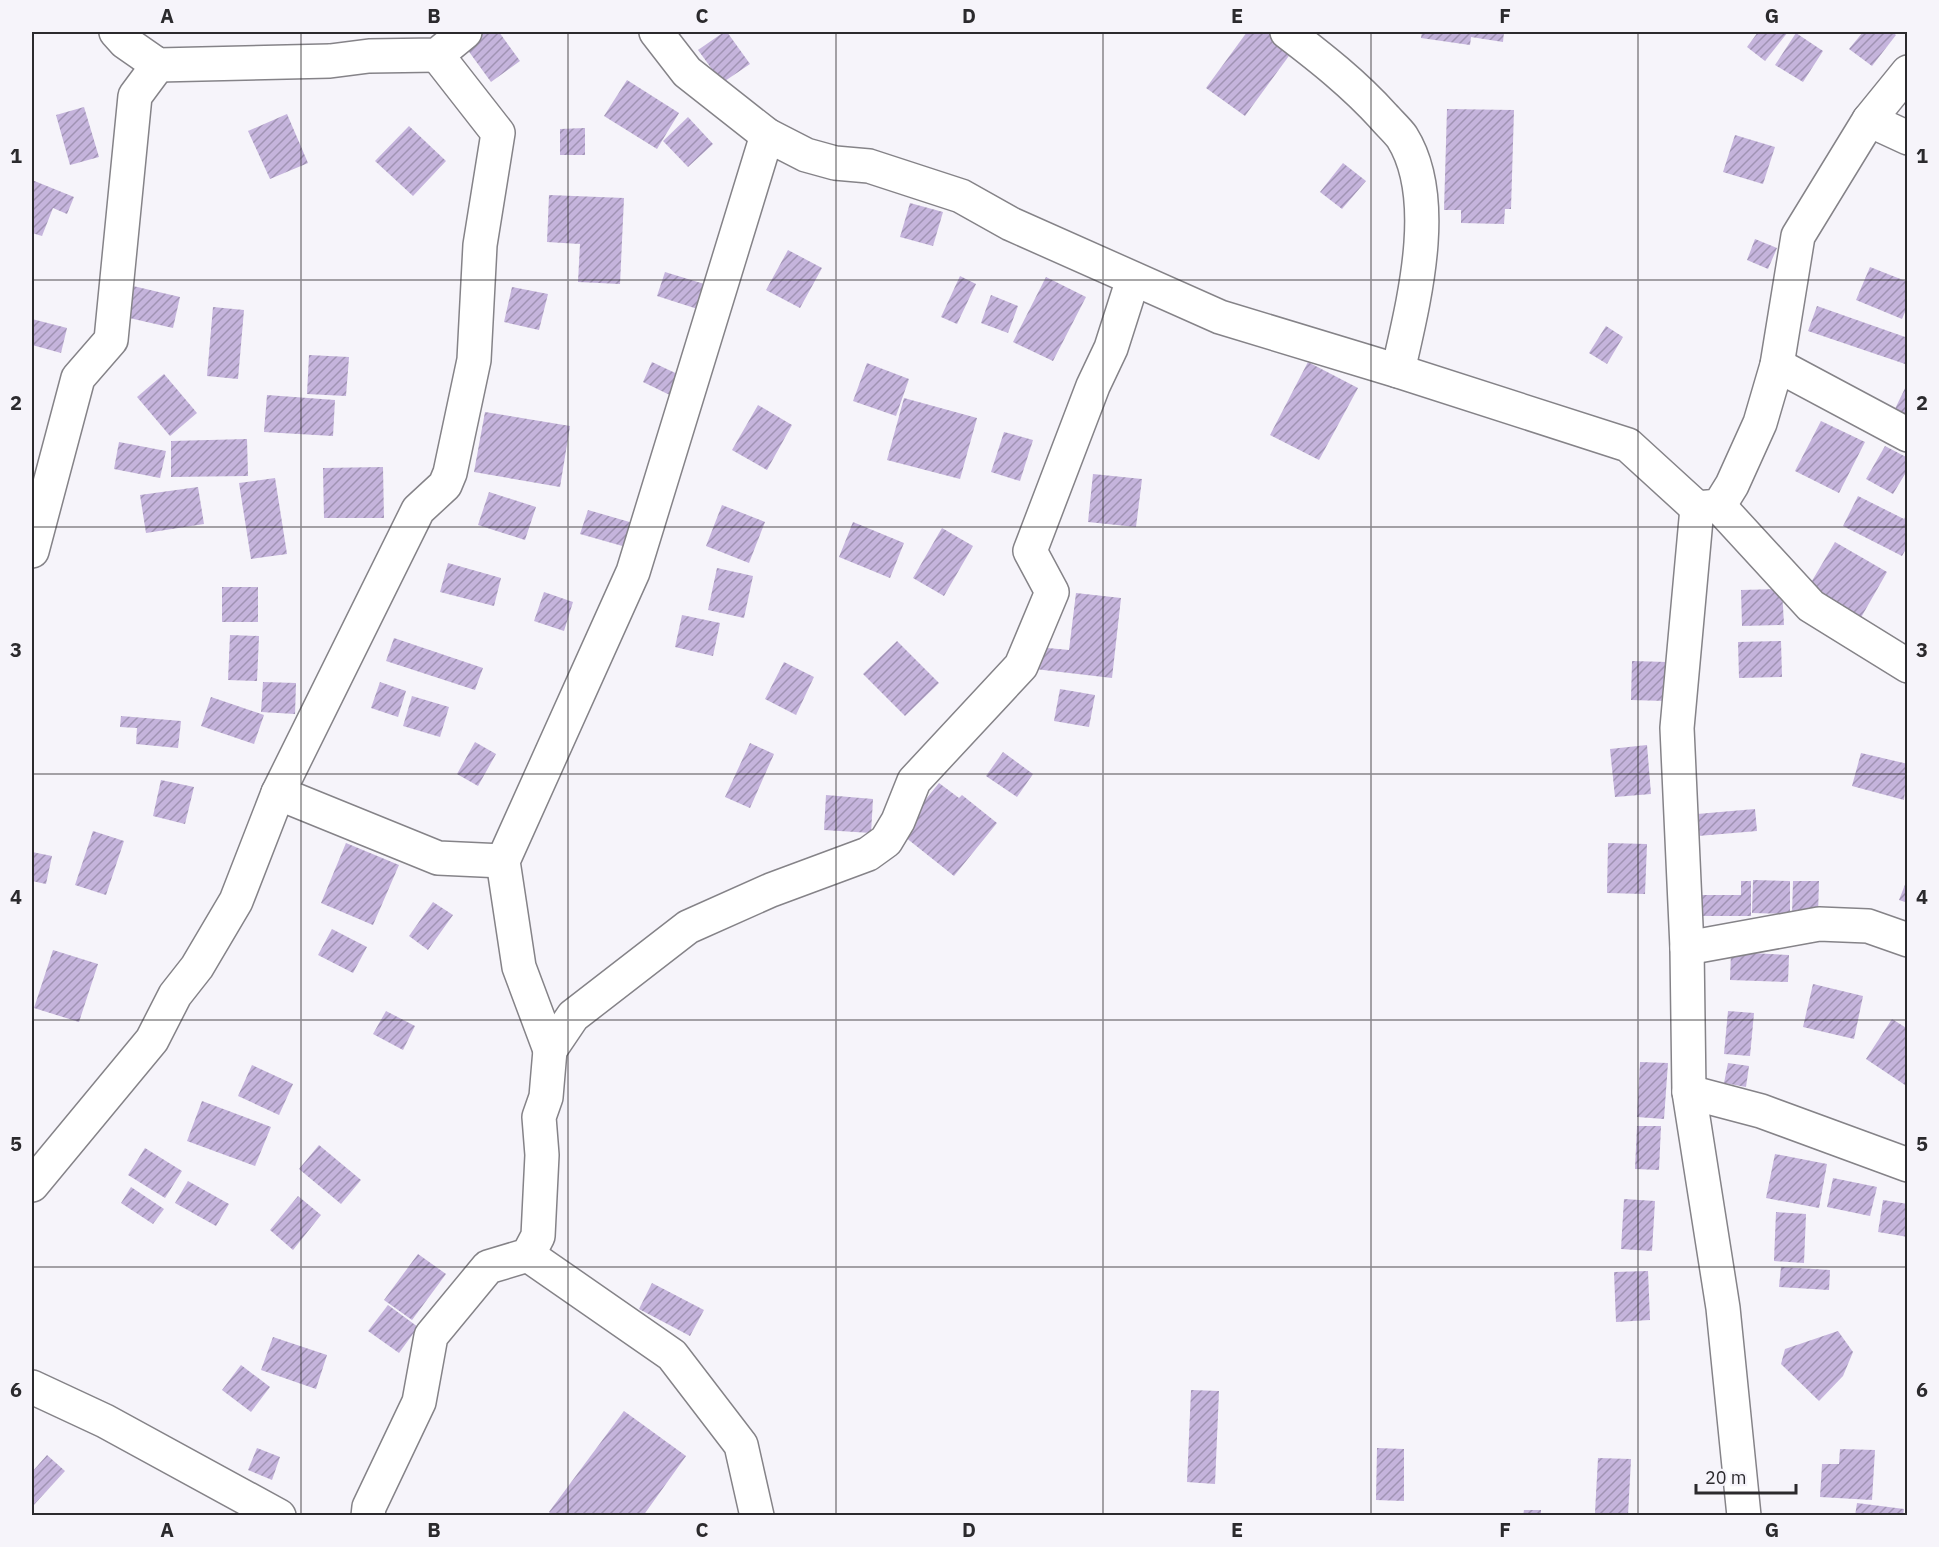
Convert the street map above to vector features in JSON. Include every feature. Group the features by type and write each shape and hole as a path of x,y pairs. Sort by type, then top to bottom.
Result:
{"street":[{"path":"116,32 125,42 158,65 330,61 369,56 437,55 465,32"},
{"path":"656,32 687,72 767,135 806,154 835,163 869,166 960,196 1011,224 1220,317 1628,445 1708,507 1811,606 1908,666"},
{"path":"1287,32 1356,86 1402,137 1419,180 1421,230 1418,262 1413,304 1398,371"},
{"path":"32,1185 152,1040 175,995 197,967 236,901 278,793 418,510 445,485 450,473 474,360 480,245 498,133 437,55"},
{"path":"32,551 78,378 111,340 135,96 158,65"},
{"path":"1744,1515 1724,1308 1689,1092 1687,948 1677,728 1708,507 1732,485 1760,423 1777,365 1798,236 1869,120 1908,72"},
{"path":"1869,120 1908,138"},
{"path":"368,1515 369,1507 419,1402 431,1336 488,1267 528,1255 538,1236 543,1155 539,1117 546,1097 550,1050 519,967 503,861 633,572 767,135"},
{"path":"550,1050 573,1016 688,927 771,890 868,854 886,841 914,781 1021,666 1052,592 1030,551 1093,386 1111,348 1133,279"},
{"path":"1777,365 1908,435"},
{"path":"278,793 438,858 503,861"},
{"path":"1687,948 1819,924 1868,926 1908,940"},
{"path":"1689,1092 1761,1112 1908,1165"},
{"path":"528,1255 672,1355 741,1445 757,1515"},
{"path":"32,1387 105,1421 279,1515"}],"building":[{"path":"468,32 499,32 520,61 491,82 459,38"},
{"path":"727,32 750,64 722,83 698,50"},
{"path":"1247,32 1269,32 1294,49 1245,116 1206,88"},
{"path":"1422,32 1504,32 1503,42 1471,37 1470,45 1421,38"},
{"path":"1758,32 1788,32 1765,61 1747,47"},
{"path":"1863,32 1892,32 1896,35 1872,66 1849,49"},
{"path":"1796,33 1823,51 1803,82 1775,65"},
{"path":"627,80 679,113 657,149 604,116"},
{"path":"84,107 99,157 70,165 56,115"},
{"path":"1447,109 1514,110 1511,209 1505,209 1504,224 1461,223 1461,210 1444,210"},
{"path":"287,114 308,163 270,179 248,131"},
{"path":"688,117 713,144 688,167 663,141"},
{"path":"409,126 446,161 413,196 375,161"},
{"path":"585,128 585,155 560,155 560,129"},
{"path":"1735,135 1775,147 1763,184 1723,172"},
{"path":"1343,163 1366,181 1342,209 1320,192"},
{"path":"32,180 74,197 67,214 53,208 42,236 32,233"},
{"path":"549,195 624,198 620,284 578,282 580,244 547,242"},
{"path":"910,203 943,212 933,246 900,237"},
{"path":"1755,239 1777,248 1768,269 1747,260"},
{"path":"788,250 822,268 800,308 766,290"},
{"path":"1870,267 1908,282 1908,305 1902,319 1856,300"},
{"path":"665,272 714,287 707,312 657,296"},
{"path":"960,276 976,284 957,324 941,317"},
{"path":"1046,277 1086,297 1053,361 1013,342"},
{"path":"133,286 180,297 173,328 125,317"},
{"path":"512,287 548,294 539,330 504,322"},
{"path":"991,295 1018,306 1008,333 981,323"},
{"path":"1817,306 1908,338 1908,365 1808,331"},
{"path":"213,307 244,310 238,379 207,376"},
{"path":"32,319 67,328 61,353 32,345"},
{"path":"1606,326 1623,337 1607,364 1589,353"},
{"path":"309,355 349,357 346,396 307,394"},
{"path":"652,362 688,379 678,399 643,382"},
{"path":"1308,362 1358,388 1319,460 1270,435"},
{"path":"867,363 909,379 896,416 853,401"},
{"path":"164,374 197,413 170,436 137,397"},
{"path":"1908,382 1908,417 1894,411"},
{"path":"267,395 335,400 333,436 264,432"},
{"path":"904,398 977,418 960,479 887,460"},
{"path":"758,405 792,425 767,470 732,450"},
{"path":"485,412 570,426 560,487 474,472"},
{"path":"1821,421 1865,442 1839,493 1795,471"},
{"path":"1004,432 1033,440 1020,481 991,472"},
{"path":"247,439 248,476 171,477 171,441"},
{"path":"119,442 166,451 160,478 114,469"},
{"path":"1885,446 1908,458 1908,469 1893,494 1866,479"},
{"path":"383,467 384,518 324,518 323,468"},
{"path":"1093,474 1142,479 1136,527 1088,522"},
{"path":"275,478 287,554 251,559 239,483"},
{"path":"198,487 204,524 146,533 140,495"},
{"path":"489,492 536,507 525,540 478,525"},
{"path":"1858,496 1904,519 1908,512 1908,545 1902,556 1843,526"},
{"path":"722,505 765,522 749,563 706,546"},
{"path":"588,510 640,525 633,549 580,534"},
{"path":"853,522 904,543 890,578 839,557"},
{"path":"942,528 973,546 944,596 913,578"},
{"path":"1835,542 1887,572 1859,621 1806,591"},
{"path":"448,563 501,578 494,606 440,592"},
{"path":"717,568 753,576 744,618 708,610"},
{"path":"222,587 258,587 258,622 222,622"},
{"path":"1782,589 1784,625 1742,626 1741,590"},
{"path":"544,592 573,602 564,631 534,621"},
{"path":"1076,593 1121,598 1112,678 1035,669 1037,647 1069,650"},
{"path":"682,615 720,623 713,656 675,647"},
{"path":"230,635 259,636 257,681 228,680"},
{"path":"394,638 483,668 475,690 386,661"},
{"path":"897,641 939,683 905,716 863,674"},
{"path":"1781,641 1782,677 1739,678 1738,642"},
{"path":"1632,661 1667,662 1666,701 1631,700"},
{"path":"784,662 814,677 796,715 765,699"},
{"path":"263,682 296,683 295,714 261,712"},
{"path":"380,682 406,691 398,717 371,708"},
{"path":"1060,689 1095,695 1089,727 1054,721"},
{"path":"412,696 449,707 440,737 403,726"},
{"path":"211,697 264,715 254,744 201,726"},
{"path":"121,716 181,721 178,748 136,744 137,728 120,727"},
{"path":"475,742 496,754 478,786 457,774"},
{"path":"750,743 774,754 750,808 725,797"},
{"path":"1647,745 1651,794 1615,797 1610,749"},
{"path":"1003,752 1033,774 1017,797 986,776"},
{"path":"1861,753 1908,764 1904,800 1852,786"},
{"path":"161,780 194,787 185,824 153,816"},
{"path":"939,783 959,798 962,795 997,823 954,876 905,837 915,825 909,820"},
{"path":"826,795 873,799 871,833 824,830"},
{"path":"1755,809 1757,831 1698,836 1697,814"},
{"path":"93,831 124,841 106,895 75,885"},
{"path":"346,843 399,865 373,925 321,903"},
{"path":"1608,843 1647,844 1645,894 1607,893"},
{"path":"32,852 52,856 46,884 32,881"},
{"path":"1908,877 1908,903 1899,900"},
{"path":"1753,880 1790,881 1790,914 1752,913"},
{"path":"1741,881 1751,881 1751,916 1694,916 1694,895 1741,895"},
{"path":"1793,881 1819,881 1818,915 1792,915"},
{"path":"433,902 453,915 428,950 409,936"},
{"path":"332,929 367,947 353,973 318,955"},
{"path":"53,950 98,964 79,1022 34,1008"},
{"path":"1731,952 1789,955 1788,982 1730,980"},
{"path":"1813,984 1863,996 1854,1039 1803,1027"},
{"path":"386,1011 415,1026 403,1050 373,1034"},
{"path":"1728,1011 1754,1013 1750,1056 1724,1054"},
{"path":"1892,1019 1908,1029 1908,1081 1905,1085 1866,1059"},
{"path":"1640,1062 1668,1063 1664,1119 1637,1117"},
{"path":"1728,1063 1749,1066 1746,1087 1724,1083"},
{"path":"252,1065 293,1084 279,1115 238,1096"},
{"path":"202,1101 271,1127 255,1166 187,1141"},
{"path":"1637,1126 1661,1126 1659,1170 1635,1169"},
{"path":"319,1145 361,1180 341,1204 299,1169"},
{"path":"145,1148 182,1171 165,1198 128,1175"},
{"path":"1775,1154 1827,1164 1819,1208 1766,1198"},
{"path":"1833,1178 1877,1187 1870,1216 1827,1207"},
{"path":"188,1181 229,1204 216,1226 175,1203"},
{"path":"131,1187 164,1209 153,1224 121,1203"},
{"path":"298,1196 321,1215 293,1250 270,1230"},
{"path":"1624,1199 1655,1201 1652,1251 1621,1249"},
{"path":"1883,1200 1908,1204 1908,1237 1878,1232"},
{"path":"1776,1212 1806,1214 1804,1263 1774,1261"},
{"path":"418,1254 446,1274 412,1320 384,1300"},
{"path":"1781,1267 1830,1270 1829,1290 1779,1287"},
{"path":"1648,1271 1650,1320 1616,1322 1614,1272"},
{"path":"652,1283 704,1310 690,1336 639,1309"},
{"path":"388,1305 418,1327 399,1353 368,1331"},
{"path":"1838,1331 1853,1352 1843,1376 1819,1401 1781,1364 1785,1349"},
{"path":"273,1337 327,1355 316,1389 261,1370"},
{"path":"241,1365 270,1387 251,1412 222,1390"},
{"path":"1191,1390 1219,1391 1215,1484 1187,1482"},
{"path":"624,1411 686,1456 643,1516 553,1516 549,1512"},
{"path":"257,1448 280,1457 272,1480 248,1470"},
{"path":"1377,1448 1404,1449 1404,1501 1376,1500"},
{"path":"1840,1449 1875,1450 1872,1500 1820,1497 1822,1464 1839,1464"},
{"path":"47,1455 65,1471 32,1507 32,1472"},
{"path":"1598,1458 1631,1459 1628,1515 1595,1513"},
{"path":"1857,1503 1904,1509 1903,1516 1855,1516"},
{"path":"1524,1510 1541,1510 1541,1516 1523,1516"}]}
